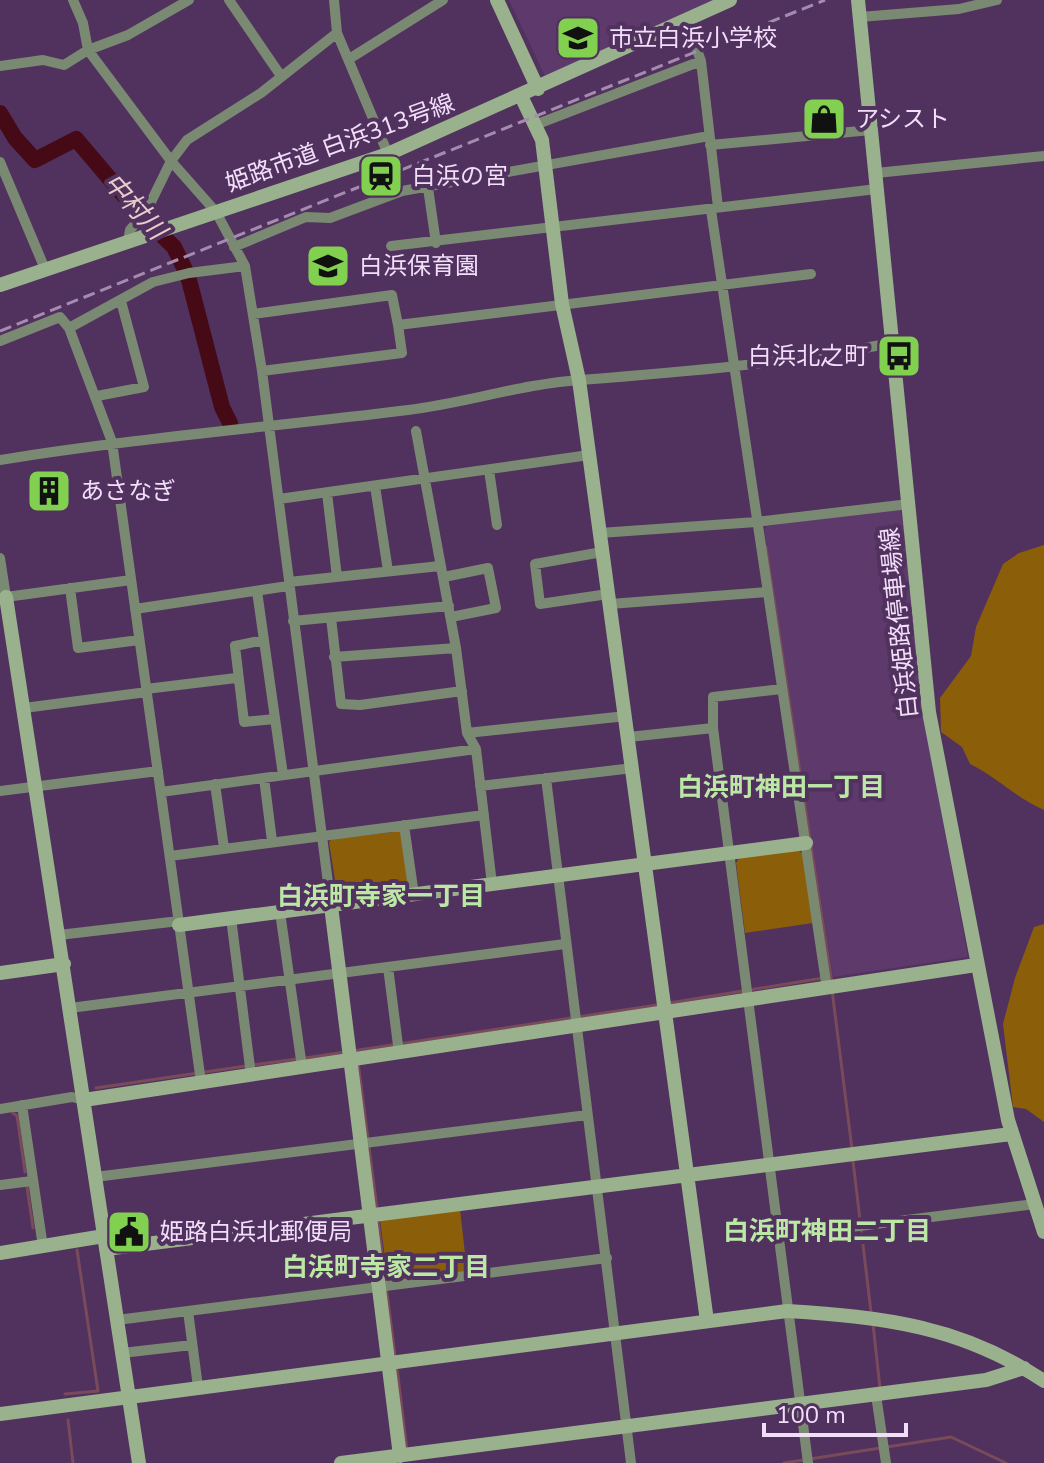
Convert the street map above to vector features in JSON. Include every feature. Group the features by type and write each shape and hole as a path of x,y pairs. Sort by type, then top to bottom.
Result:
{"street":[{"path":"73,0 83,23 88,50 171,161 216,212 245,266 279,499 349,1052 367,1142 371,1215 400,1459"},
{"path":"0,66 43,60 64,65 88,50 128,35 189,0"},
{"path":"229,0 281,76"},
{"path":"334,0 337,33 388,154"},
{"path":"349,59 443,0"},
{"path":"497,0 538,89"},
{"name":"姫路市道 白浜313号線","path":"0,285 388,154 730,0"},
{"name":"白浜姫路停車場線","path":"858,0 929,712 1011,1134 1044,1232"},
{"path":"860,17 959,9 997,0"},
{"path":"686,20 701,61 721,285 732,367 760,522 767,592 829,984"},
{"path":"128,241 130,230 147,210 171,161 187,140 261,93 337,33"},
{"path":"535,125 701,61"},
{"path":"521,96 542,140 562,304 579,380 707,1321"},
{"path":"234,247 306,217 330,218 402,191 710,141 871,130"},
{"path":"876,173 1044,156"},
{"path":"0,162 45,269"},
{"path":"428,188 436,243"},
{"path":"391,246 877,189"},
{"path":"69,328 153,282 245,266"},
{"path":"398,325 811,274"},
{"path":"253,314 392,295 398,325 402,353 262,371"},
{"path":"97,396 144,387 121,301"},
{"path":"0,341 60,317 69,328 112,442 200,1076"},
{"path":"0,460 112,442 411,410 579,380 627,379 802,361 892,343"},
{"path":"416,431 450,612 467,733 476,749 492,884"},
{"path":"279,499 589,455"},
{"path":"489,470 497,525"},
{"path":"375,486 388,571"},
{"path":"327,493 337,577"},
{"path":"600,533 760,522 909,504"},
{"path":"602,552 535,564 540,604 767,592"},
{"path":"0,558 4,600 17,650 139,1463"},
{"path":"135,609 337,577 440,566"},
{"path":"293,621 496,608 488,568 444,577"},
{"path":"4,600 131,580"},
{"path":"70,588 78,648 139,640"},
{"path":"257,591 283,775"},
{"path":"331,618 341,704 347,706 462,691"},
{"path":"264,640 235,646 236,678 244,722 275,719"},
{"path":"334,657 456,648"},
{"path":"0,655 17,650"},
{"path":"24,708 236,678"},
{"path":"782,689 713,697 713,728 808,1463"},
{"path":"467,733 626,716"},
{"path":"629,737 713,728"},
{"path":"161,792 476,749"},
{"path":"480,786 633,768"},
{"path":"0,791 158,771"},
{"path":"264,778 272,841"},
{"path":"546,778 631,1463"},
{"path":"215,784 224,848"},
{"path":"170,856 484,815"},
{"path":"404,825 414,895"},
{"path":"59,935 331,906 806,843"},
{"path":"280,912 302,1067"},
{"path":"231,918 251,1075"},
{"path":"70,1008 565,944"},
{"path":"0,973 64,964"},
{"path":"0,1109 72,1097 84,1100 200,1076 251,1075 302,1067 349,1052 576,1027 665,1013 748,994 976,965"},
{"path":"388,967 398,1046"},
{"path":"22,1105 43,1247"},
{"path":"95,1177 587,1115"},
{"path":"0,1253 371,1215 1011,1134"},
{"path":"0,1185 32,1181"},
{"path":"779,1236 1035,1204"},
{"path":"117,1320 607,1258"},
{"path":"188,1311 198,1387"},
{"path":"0,1414 787,1311 873,1316 922,1326 955,1336 1024,1368 1044,1381"},
{"path":"122,1353 192,1345"},
{"path":"341,1463 400,1459 986,1380 1024,1368"},
{"path":"876,1395 886,1463"}],"shaded area":[{"name":"市立白浜小学校","path":"509,0 713,0 545,76"},
{"path":"901,508 939,800 968,957 833,977 764,530 767,526"},
{"path":"1044,545 1044,810 970,764 962,747 941,732 940,698 971,656 976,627 1003,564 1019,553"},
{"path":"402,831 411,890 338,899 329,842 332,839"},
{"path":"798,850 804,855 813,923 745,933 736,863 739,858"},
{"path":"1044,924 1044,1122 1026,1109 1013,1107 1003,1024 1015,978 1034,927"},
{"path":"460,1209 467,1271 388,1281 380,1220"}],"waterway":[{"name":"中村川","path":"0,113 15,138 35,160 76,139 138,212 174,247 188,276 222,407 230,423"},
{"path":"766,547 832,983"},
{"path":"669,1003 823,978"},
{"path":"832,990 852,1149"},
{"path":"352,1051 657,1005"},
{"path":"305,1058 345,1052"},
{"path":"253,1065 297,1059"},
{"path":"358,1062 377,1209"},
{"path":"96,1088 246,1066"},
{"path":"12,1112 17,1116 25,1172"},
{"path":"853,1161 871,1312"},
{"path":"27,1187 33,1228"},
{"path":"378,1221 395,1356"},
{"path":"65,1394 98,1391 77,1250"},
{"path":"873,1324 880,1388"},
{"path":"397,1368 407,1451"},
{"path":"68,1420 73,1463"},
{"path":"784,1463 951,1437 1006,1463"}],"railway":[{"path":"0,331 825,0"}],"place":[{"name":"市立白浜小学校","path":"578,38"},
{"name":"アシスト","path":"824,119"},
{"name":"白浜の宮","path":"381,176"},
{"name":"白浜保育園","path":"328,266"},
{"name":"白浜北之町","path":"899,356"},
{"name":"あさなぎ","path":"49,491"},
{"name":"姫路白浜北郵便局","path":"129,1232"}],"district":[{"name":"白浜町神田一丁目","path":"781,787"},
{"name":"白浜町寺家一丁目","path":"381,896"},
{"name":"白浜町神田二丁目","path":"827,1231"},
{"name":"白浜町寺家二丁目","path":"386,1267"}]}
